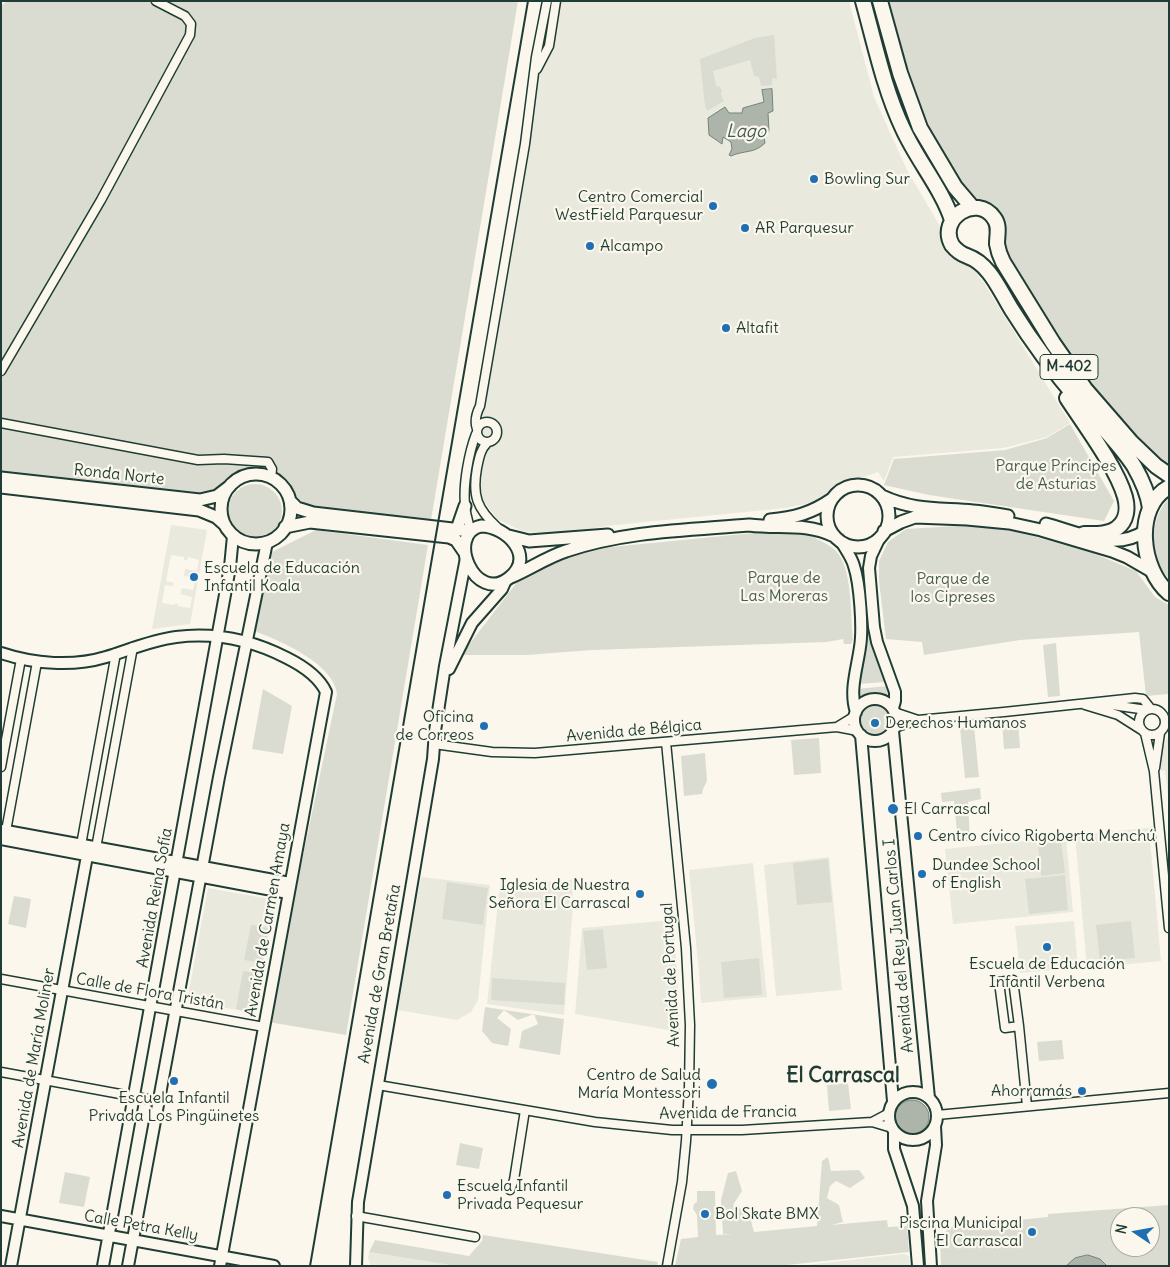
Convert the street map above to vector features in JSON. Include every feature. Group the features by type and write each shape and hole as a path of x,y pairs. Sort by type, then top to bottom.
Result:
{"highway":[{"path":"863,1 896,114 914,151 948,207 952,220"},
{"path":"880,1 906,91 920,128 955,187 972,207"},
{"path":"972,207 984,209 992,216 997,225 997,240 988,252 972,257 961,254 951,243 948,229 952,220 961,211 972,207"},
{"name":"M-402","path":"997,240 998,249 1005,267 1068,366 1126,437 1150,461 1169,475"},
{"name":"M-402","path":"972,257 988,271 1035,343 1078,400 1132,464 1145,487 1150,508"},
{"path":"1035,343 1052,375 1106,459 1125,498 1126,514 1119,527 1108,533 1084,534"},
{"name":"M-402","path":"1169,487 1158,495 1150,508 1145,531 1146,551 1153,572 1169,594"}],"main road":[{"name":"Ronda Norte","path":"1,478 200,500 217,496 238,479 249,475 261,474 272,478"},
{"path":"272,478 283,487 290,501 297,508 313,513 470,531"},
{"path":"882,496 888,511 888,520 870,559 870,581 876,637 895,692 894,710 896,720 890,735 878,741 872,741 859,733 855,724 853,704 861,645 855,570 851,558 829,526 827,516 832,499 839,491 852,485 866,486 897,503 913,507 996,514 1039,522 1114,541 1134,537 1145,531"},
{"name":"Ronda Norte","path":"225,525 221,515 221,505 224,495 230,486"},
{"name":"Ronda Norte","path":"1,487 199,510 216,517 233,536"},
{"name":"Avenida de Gran Bretaña","path":"749,525 765,520 804,515 832,499"},
{"path":"233,536 249,543 267,542 274,539 285,527 291,510 290,501"},
{"path":"457,529 465,506"},
{"path":"838,539 851,546 868,545 901,522 915,517 967,518 1009,523 1041,530 1126,556 1153,572"},
{"path":"285,527 310,522 449,537 456,540 465,555 469,568 480,579 493,583 508,578 517,566 519,557 516,545 505,534 485,526 477,527 470,531 466,540 465,555"},
{"name":"Avenida de Gran Bretaña","path":"442,689 454,656 472,623 502,589 508,578 560,553 628,536 749,525 812,528 838,539"},
{"name":"Avenida de Gran Bretaña","path":"505,534 532,541 602,534 628,536"},
{"name":"Avenida Reina Sofía","path":"103,1266 230,567 233,536"},
{"path":"128,1266 245,641 267,542"},
{"name":"Avenida de Gran Bretaña","path":"356,1266 356,1216 465,555"},
{"name":"Avenida de Carmen Amaya","path":"1,653 37,662 68,664 104,658 133,647 174,637 192,635 217,636 245,641 267,648 294,662 322,683 326,692 221,1261"},
{"path":"855,714 864,702 870,700 883,700 894,710"},
{"name":"Avenida del Rey Juan Carlos I","path":"894,729 929,1098"},
{"name":"Avenida del Rey Juan Carlos I","path":"859,733 894,1101"},
{"path":"3,833 87,856 176,867"},
{"path":"3,833 81,845 176,867 289,888"},
{"name":"Avenida de María Moliner","path":"12,1266 87,856"},
{"path":"918,1266 913,1206 894,1149 893,1130 888,1119 894,1101 899,1096 914,1092 929,1098 935,1106 937,1115 935,1126 936,1145 927,1201 931,1266"},
{"path":"893,1130 902,1138 911,1140 921,1139 929,1134 935,1126"},
{"name":"Calle Petra Kelly","path":"1,1216 133,1240 221,1261 274,1266"},
{"path":"357,1244 364,1266"}],"street":[{"path":"1,371 101,200 190,35 191,24 185,16 156,1"},
{"path":"480,406 482,414 488,422 495,426 497,432 493,441 486,443 480,440 477,432 475,424 476,415 480,406 536,70 536,57 547,1"},
{"path":"536,70 548,48 556,1"},
{"path":"470,531 465,506 466,480 473,442 482,424 488,422"},
{"path":"1,423 198,460 268,462 272,469 272,478"},
{"path":"486,443 480,455 475,482 475,494 484,514 505,534"},
{"path":"96,848 133,647"},
{"path":"81,845 116,653"},
{"path":"1,767 21,659"},
{"path":"3,833 37,662"},
{"path":"894,729 918,720 1135,698 1142,700 1149,709"},
{"path":"1083,704 1118,715 1152,736 1160,733"},
{"path":"1154,771 1160,733 1165,725 1164,716 1158,710 1149,709 1140,716 1139,725 1154,771 1169,928"},
{"path":"894,710 918,720"},
{"path":"837,726 855,714"},
{"path":"837,726 859,733"},
{"name":"Avenida de Bélgica","path":"434,744 484,751 549,752 837,726"},
{"name":"Avenida de Portugal","path":"666,742 689,986 690,1075 682,1182 667,1266"},
{"path":"98,754 113,757"},
{"name":"Calle de Flora Tristán","path":"1,979 264,1027"},
{"path":"1019,1026 1005,1028 999,982 1013,980 1019,1026 1027,1106"},
{"path":"1,1072 158,1101"},
{"name":"Avenida de Francia","path":"378,1085 620,1126 686,1131 742,1130 872,1122 889,1113"},
{"path":"937,1115 1169,1093"},
{"path":"510,1190 514,1180 525,1110"},
{"name":"Avenida de Francia","path":"872,1122 893,1130"},
{"path":"356,1216 472,1237"}],"shaded area":[{"path":"544,1 849,1 874,97 907,170 940,226 984,283 1070,423 1047,437 1003,448 893,457 884,481 878,472 836,486 821,501 785,508 539,534 522,531 497,519 480,496 462,495 505,223"},
{"name":"Escuela de Educación Infantil Koala","path":"171,525 207,530 190,624 152,629","holes":["171,555 184,557 184,560 187,560 188,557 199,560 197,571 185,569 184,576 196,578 193,590 182,588 180,594 192,597 190,608 178,606 175,603 175,605 162,603 165,585 173,586 174,583 166,581"]},
{"path":"1169,734 1169,806 1165,770 1161,771 1160,754"},
{"path":"1149,828 1161,961 1087,968 1075,835"},
{"path":"1066,837 1073,912 953,924 945,849"},
{"path":"829,857 842,990 776,996 764,865"},
{"path":"753,863 767,997 701,1003 689,870"},
{"path":"421,877 490,885 478,1000 471,1012 457,1020 397,1010"},
{"path":"572,880 573,906 564,1015 487,1004 500,884"},
{"path":"208,888 275,900 254,1013 187,1001"},
{"path":"673,920 680,1032 575,1014 582,928"},
{"name":"Escuela de Educación Infantil Verbena","path":"1074,921 1078,968 1020,973 1015,926"},
{"path":"369,1252 456,1266 371,1266 368,1258"},
{"path":"904,1254 909,1256 910,1266 797,1266"}],"green space":[{"path":"7,1 518,1 431,520 313,507 296,498 283,481 264,470 243,472 217,488 198,494 1,472 1,6"},
{"path":"884,1 1169,1 1169,469 1147,453 1057,344 1015,277 1003,244 1004,234 1001,216 966,194 917,114"},
{"path":"774,35 777,79 772,78 772,85 761,86 759,77 754,76 750,60 713,71 716,86 720,87 724,101 707,111 700,59 755,38"},
{"name":"Parque Príncipes de Asturias","path":"1070,424 1114,501 1104,521 929,495 884,485 894,459 1005,450 1047,438"},
{"path":"250,484 260,484 270,488 278,496 282,511 278,526 270,534 260,538 250,538 240,534 232,526 228,516 228,506 232,496 240,488"},
{"path":"1169,498 1169,579 1157,560 1154,538 1158,516"},
{"name":"Parque de los Cipreses","path":"990,524 1093,553 1136,571 1155,597 1169,605 1169,694 1146,696 1139,632 1020,640 924,655 922,642 886,639 879,581 879,561 888,542 906,529"},
{"name":"Parque de Las Moreras","path":"794,529 827,544 836,551 841,559 850,592 853,639 851,644 844,644 843,639 827,642 592,650 527,655 461,655 521,577 591,549"},
{"path":"316,530 428,545 346,1035 268,1022 337,694 326,672 316,663 291,647 254,631 268,554"},
{"path":"865,631 869,631 885,682 858,684"},
{"path":"1056,643 1060,696 1048,697 1043,645"},
{"path":"889,686 890,693 888,697 871,695 858,698 856,689"},
{"path":"263,689 292,706 283,754 252,749"},
{"path":"876,706 888,711 893,723 888,735 876,740 864,735 859,723 864,711"},
{"path":"1018,721 1020,748 1004,749 1002,722"},
{"path":"974,726 979,777 965,778 960,728"},
{"path":"819,738 821,773 794,775 791,740"},
{"path":"705,753 707,781 702,794 684,796 681,756"},
{"path":"980,788 981,799 968,802 970,841 958,842 954,801 942,802 941,793"},
{"path":"1061,841 1065,873 1041,876 1038,844"},
{"path":"828,859 832,902 797,905 793,863"},
{"path":"1065,875 1068,910 1029,914 1025,879"},
{"path":"447,882 488,888 483,925 442,919"},
{"path":"14,896 31,899 26,928 8,924"},
{"path":"1131,921 1135,958 1100,961 1096,925"},
{"path":"251,925 269,928 262,963 244,960"},
{"path":"603,929 607,968 587,970 583,931"},
{"path":"759,958 762,995 724,998 721,962"},
{"path":"243,971 260,974 253,1013 236,1009"},
{"path":"492,978 565,983 564,1005 491,1000"},
{"path":"485,1007 533,1014 518,1020 504,1010 497,1018 511,1029 508,1046 492,1043 482,1031"},
{"path":"534,1014 564,1019 560,1055 519,1048 522,1031 538,1024"},
{"path":"1062,1040 1064,1059 1039,1061 1037,1042"},
{"path":"848,1083 851,1109 829,1111 827,1085"},
{"path":"460,1143 483,1148 479,1169 456,1165"},
{"path":"828,1157 831,1171 859,1170 865,1178 850,1188 836,1181 830,1186 827,1198 839,1205 843,1222 831,1225 887,1220 888,1227 907,1226 909,1252 778,1266 675,1266 681,1239 698,1237 697,1215 693,1209 694,1204 697,1202 697,1191 715,1191 716,1235 733,1234 723,1234 721,1200 728,1173 736,1171 742,1191 733,1205 749,1213 754,1232 817,1226 822,1161"},
{"path":"65,1172 90,1177 84,1207 59,1203"},
{"name":"Piscina Municipal El Carrascal","path":"1169,1205 1169,1266 941,1266 940,1237 950,1227 1048,1217 1048,1214 1110,1209 1110,1257 1160,1257 1160,1207 1142,1207"},
{"path":"483,1235 658,1262 657,1266 456,1266 369,1252 375,1240 469,1256 482,1241"}],"water":[{"name":"Lago","path":"772,89 773,111 768,113 769,131 764,138 765,143 753,150 729,155 732,149 731,142 723,137 722,144 709,135 708,118 725,107 729,113 742,113 743,108 764,102 762,90"},
{"path":"912,1100 919,1101 924,1105 928,1110 928,1124 924,1129 919,1133 912,1134 905,1133 900,1129 896,1124 895,1117 896,1110 900,1105 905,1101"},
{"path":"1088,1255 1100,1259 1107,1266 1066,1266 1075,1258"}],"railway":[{"path":"310,1266 528,1"}],"place":[{"name":"Bowling Sur","path":"814,179"},
{"name":"Centro Comercial WestField Parquesur","path":"713,206"},
{"name":"AR Parquesur","path":"745,228"},
{"name":"Alcampo","path":"590,246"},
{"name":"Altafit","path":"726,328"},
{"name":"Escuela de Educación Infantil Koala","path":"194,577"},
{"name":"Derechos Humanos","path":"875,723"},
{"name":"Oficina de Correos","path":"484,726"},
{"name":"El Carrascal","path":"893,809"},
{"name":"Centro cívico Rigoberta Menchú","path":"918,836"},
{"name":"Dundee School of English","path":"922,874"},
{"name":"Iglesia de Nuestra Señora El Carrascal","path":"640,894"},
{"name":"Escuela de Educación Infantil Verbena","path":"1047,947"},
{"name":"Escuela Infantil Privada Los Pingüinetes","path":"174,1081"},
{"name":"Centro de Salud María Montessori","path":"712,1084"},
{"name":"Ahorramás","path":"1082,1091"},
{"name":"Escuela Infantil Privada Pequesur","path":"447,1195"},
{"name":"Bol Skate BMX","path":"705,1214"},
{"name":"Piscina Municipal El Carrascal","path":"1032,1232"}],"district":[{"name":"El Carrascal","path":"843,1076"}]}
